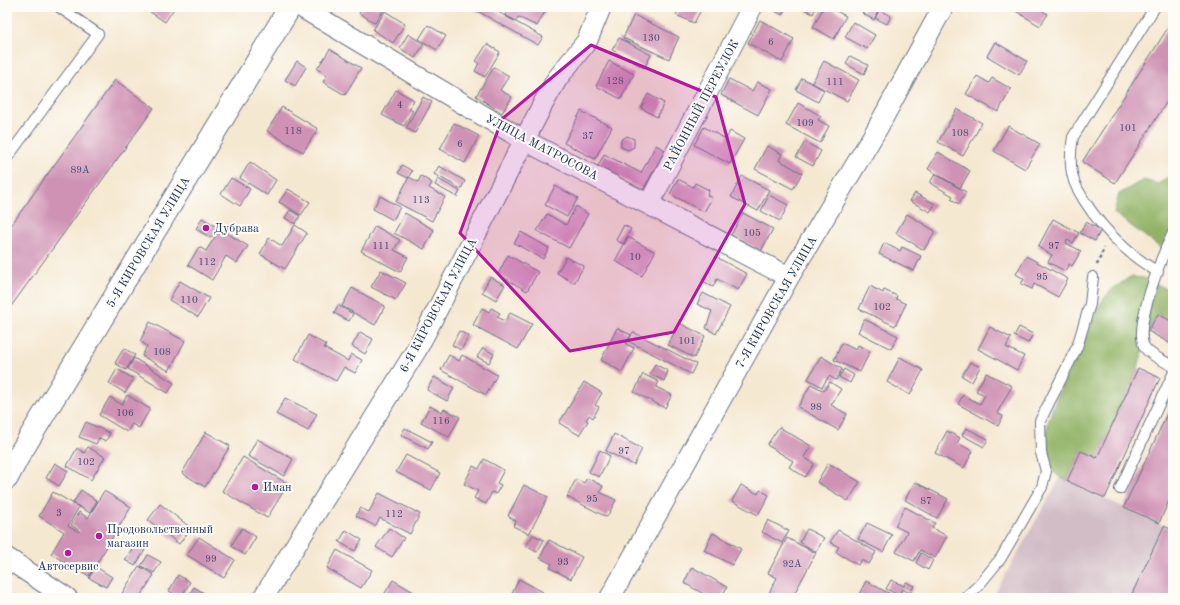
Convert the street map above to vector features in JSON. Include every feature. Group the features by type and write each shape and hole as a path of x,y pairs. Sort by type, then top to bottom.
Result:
{"main road":[{"name":"5-Я КИРОВСКАЯ УЛИЦА","path":"7,478 22,450 290,7"}],"street":[{"name":"УЛИЦА МАТРОСОВА","path":"301,7 320,20 524,140 789,277"},
{"name":"6-Я КИРОВСКАЯ УЛИЦА","path":"263,598 417,348 524,140 557,80 586,41 602,7"},
{"name":"РАЙОННЫЙ ПЕРЕУЛОК","path":"649,204 752,7"},
{"name":"7-Я КИРОВСКАЯ УЛИЦА","path":"610,598 789,277 877,129 943,7"},
{"path":"7,558 67,598"}],"lane":[{"path":"7,158 98,34 60,7"},
{"path":"1155,7 1073,137 1070,157 1077,187 1110,233 1139,261 1158,272"},
{"path":"1173,233 1149,295 1140,335 1143,346 1149,353 1173,366"},
{"path":"965,598 979,585 1001,558 1042,487 1046,471 1040,453 1040,422 1077,347 1090,304 1093,277"},
{"path":"1120,489 1173,374"}],"path":[{"path":"1093,277 1100,254 1110,233"}],"highlighted area":[{"path":"591,45 716,97 745,204 674,332 570,351 460,233 502,119"}],"shaded area":[{"path":"1060,478 1173,530 1173,598 992,598"}],"green space":[{"path":"1173,171 1173,257 1114,213 1119,194 1143,180 1158,184 1170,176"},
{"path":"1130,277 1144,278 1171,291 1173,290 1173,322 1158,314 1148,331 1138,368 1097,458 1081,451 1067,481 1053,470 1046,455 1046,437 1050,417 1057,396 1100,305 1111,290"}],"building":[{"path":"143,7 175,7 165,22"},
{"path":"363,7 385,7 375,23 359,13"},
{"path":"489,7 543,37 538,45 472,8"},
{"path":"499,7 541,7 546,10 537,26 518,17 516,21 505,15 507,11"},
{"path":"680,7 694,7 701,10 694,23 676,15"},
{"path":"768,7 786,7 782,15"},
{"path":"800,7 816,7 813,14"},
{"path":"824,7 828,7 846,16 834,39 813,27"},
{"path":"865,7 873,7 879,10 874,20 862,13"},
{"path":"1009,7 1036,7 1048,14 1040,26"},
{"path":"879,10 891,16 887,24 875,18"},
{"path":"385,11 405,24 393,43 373,30"},
{"path":"634,15 679,37 669,59 623,38"},
{"path":"760,20 794,39 782,62 748,43"},
{"path":"1173,20 1173,92 1115,183 1082,162"},
{"path":"853,22 875,35 867,49 845,37"},
{"path":"428,25 446,36 437,50 419,39"},
{"path":"408,34 424,44 415,58 400,48"},
{"path":"619,38 651,55 644,68 612,50"},
{"path":"995,42 1027,61 1019,75 987,56"},
{"path":"487,44 500,52 485,77 475,71 479,63 476,61"},
{"path":"330,49 361,68 345,95 323,82 327,75 317,69"},
{"path":"850,56 868,65 864,74 846,64"},
{"path":"297,61 306,67 295,86 285,80"},
{"path":"609,61 634,74 621,99 596,86"},
{"path":"824,61 859,80 847,101 812,83"},
{"path":"494,67 509,76 500,90 512,97 502,113 476,96"},
{"path":"977,76 989,83 992,78 1011,89 998,112 966,94"},
{"path":"802,78 824,90 818,102 796,90"},
{"path":"729,79 752,91 757,82 772,89 758,115 721,95"},
{"path":"115,80 154,108 7,312 7,231"},
{"path":"396,90 414,100 409,109 413,111 404,126 382,115"},
{"path":"648,94 664,103 657,117 641,108"},
{"path":"423,97 432,102 415,133 406,128"},
{"path":"798,103 821,116 818,120 829,126 820,143 786,125"},
{"path":"282,107 318,129 303,152 267,131"},
{"path":"957,109 982,123 963,156 938,142"},
{"path":"581,111 612,127 595,159 564,143"},
{"path":"454,123 479,136 465,163 440,149"},
{"path":"1008,126 1040,144 1025,169 994,151"},
{"path":"704,127 726,139 730,131 744,139 730,164 694,145"},
{"path":"627,136 634,139 634,147 628,150 621,147 621,140"},
{"path":"805,142 821,151 813,166 796,157"},
{"path":"656,145 665,150 643,190 598,166 604,154 641,173"},
{"path":"767,146 782,154 779,160 802,173 793,189 755,169"},
{"path":"938,152 970,171 960,188 928,169"},
{"path":"250,162 276,180 267,195 240,178"},
{"path":"402,165 412,171 408,178 398,173"},
{"path":"439,166 465,181 461,189 434,174"},
{"path":"935,174 966,192 959,204 951,199 953,196 930,183"},
{"path":"421,176 432,183 429,188 445,197 432,221 396,202 409,177 418,182"},
{"path":"742,176 769,190 758,211 731,197"},
{"path":"231,178 250,189 240,206 221,194"},
{"path":"438,179 460,191 457,197 435,185"},
{"path":"678,179 693,187 695,183 709,190 707,195 712,198 704,212 670,194"},
{"path":"555,186 578,198 567,217 545,205"},
{"path":"288,189 310,202 301,215 279,202"},
{"path":"915,193 935,204 930,212 910,201"},
{"path":"769,195 788,205 780,221 761,211"},
{"path":"380,196 400,207 393,220 373,209"},
{"path":"576,206 588,214 569,248 537,231 547,214 566,225"},
{"path":"290,210 300,216 295,224 285,218"},
{"path":"405,213 434,230 424,249 394,233"},
{"path":"743,213 773,229 761,251 731,235"},
{"path":"907,214 935,231 924,250 896,233"},
{"name":"Дубрава","path":"202,218 217,227 211,238 196,229"},
{"path":"1053,219 1079,233 1073,243 1067,240 1066,243 1081,251 1072,266 1069,264 1065,271 1048,262 1052,255 1038,247"},
{"path":"1086,222 1101,230 1095,241 1080,233"},
{"path":"295,225 307,233 285,269 260,254 269,238 282,246"},
{"path":"624,225 631,229 623,244 616,240"},
{"path":"375,226 400,240 394,250 408,257 400,272 361,251"},
{"path":"220,229 248,246 237,263 226,256 212,280 188,265 199,247 206,251"},
{"path":"521,232 549,248 543,259 514,243"},
{"path":"628,237 655,252 642,276 615,261"},
{"path":"884,243 900,251 902,247 921,256 914,271 879,254"},
{"path":"508,255 538,272 527,291 498,274"},
{"path":"1026,256 1068,279 1058,297 1034,284 1032,289 1021,284 1024,279 1016,274"},
{"path":"566,257 584,266 574,283 557,273"},
{"path":"716,257 747,274 738,290 717,279 713,287 703,281"},
{"path":"381,270 406,283 396,300 371,287"},
{"path":"490,277 505,285 496,300 482,292"},
{"path":"180,281 209,298 198,317 169,300"},
{"path":"870,286 883,293 884,290 897,296 896,299 906,304 895,326 859,309"},
{"path":"352,288 385,306 375,325 342,306"},
{"path":"703,293 730,307 716,334 706,328 712,311 697,304"},
{"path":"338,305 353,314 349,321 334,313"},
{"path":"482,308 489,312 491,308 500,313 497,317 505,321 510,313 532,324 518,349 473,325"},
{"path":"1158,314 1173,322 1173,345 1148,331"},
{"path":"864,319 898,336 891,349 858,332"},
{"path":"150,322 185,341 169,371 142,356 147,346 140,341"},
{"path":"679,323 705,336 694,358 668,345"},
{"path":"990,327 1011,338 1006,347 1024,356 1017,370 978,349"},
{"path":"1019,327 1033,334 1028,343 1014,336"},
{"path":"617,328 631,335 626,344 634,348 622,372 601,360"},
{"path":"459,331 469,336 461,350 452,345"},
{"path":"360,332 373,339 365,354 352,346"},
{"path":"633,332 696,364 691,374 628,341"},
{"path":"308,335 326,345 324,348 348,361 351,354 362,360 355,373 344,367 336,381 295,359"},
{"path":"842,343 856,350 858,345 870,351 860,372 834,360"},
{"path":"124,348 135,355 126,370 115,363"},
{"path":"483,348 494,354 489,363 477,357"},
{"path":"449,355 459,361 462,355 497,375 486,395 441,370"},
{"path":"821,356 842,369 836,380 829,376 822,387 808,379"},
{"path":"900,357 923,370 910,395 887,382"},
{"path":"134,358 174,383 168,393 128,369"},
{"path":"970,362 980,367 972,382 962,376"},
{"path":"655,364 668,371 664,381 650,374"},
{"path":"1138,368 1160,378 1105,498 1067,481 1081,451 1097,458"},
{"path":"117,369 134,379 125,393 109,383"},
{"path":"844,369 854,375 850,383 839,377"},
{"path":"986,373 1012,386 997,413 1003,416 998,426 958,404 963,395 980,404 985,395 976,391"},
{"path":"643,374 659,382 656,387 672,395 665,408 634,392"},
{"path":"434,377 454,388 447,401 427,390"},
{"path":"584,382 602,393 595,405 599,407 593,418 589,415 586,420 588,421 579,435 559,423"},
{"path":"830,382 841,389 831,405 847,414 838,430 798,407 811,384 824,391"},
{"path":"127,395 150,409 139,428 132,424 127,432 99,415 110,397 122,405"},
{"path":"285,398 317,414 308,431 276,414"},
{"path":"1173,401 1173,492 1159,523 1124,507"},
{"path":"430,406 442,412 444,409 460,417 449,437 421,422"},
{"path":"86,422 110,433 106,441 99,438 96,444 79,437"},
{"path":"779,427 811,446 804,457 814,464 805,477 789,467 793,461 767,445"},
{"path":"405,428 432,442 428,449 401,435"},
{"path":"966,428 988,439 984,447 962,435"},
{"path":"947,431 960,438 957,443 973,451 964,468 935,453"},
{"path":"206,432 230,446 205,487 182,473"},
{"path":"614,434 642,449 634,465 606,451"},
{"path":"257,439 293,459 284,476 248,456"},
{"path":"88,447 105,457 91,480 67,466 77,448 84,453"},
{"path":"600,450 610,456 599,477 589,472"},
{"path":"406,455 440,473 431,490 396,472"},
{"name":"Иман","path":"243,457 288,484 267,518 222,491"},
{"path":"484,459 504,470 497,483 501,485 496,494 492,492 486,504 474,498 478,491 464,484 473,466 479,469"},
{"path":"55,463 68,471 59,486 46,478"},
{"path":"828,463 860,482 848,501 817,482"},
{"path":"587,478 603,486 600,492 616,500 607,517 567,497 576,479 584,483"},
{"path":"915,482 948,499 937,518 905,500"},
{"path":"524,485 548,497 529,534 513,526 516,521 508,516"},
{"path":"741,485 758,494 760,490 769,495 758,515 732,501"},
{"path":"81,490 97,501 90,513 73,503"},
{"path":"104,491 131,507 89,576 51,554 64,532 39,516 53,492 79,507 68,526 79,532 80,531 71,525 79,512 88,518"},
{"path":"379,493 420,514 410,534 380,518 375,526 356,516 360,508 369,512"},
{"path":"160,504 191,528 179,544 148,520"},
{"path":"905,507 935,523 932,528 947,536 935,558 920,550 914,561 896,552 907,532 895,526"},
{"path":"768,520 789,531 782,543 762,532"},
{"path":"867,523 892,535 883,552 858,539"},
{"path":"1164,526 1173,530 1173,589 1169,598 1130,598"},
{"path":"242,528 256,537 245,555 231,546"},
{"path":"389,528 404,538 392,557 376,547"},
{"path":"807,529 824,538 816,552 800,542"},
{"path":"346,530 362,540 355,551 339,542"},
{"path":"838,530 876,552 869,564 861,560 858,565 836,552 839,547 830,542"},
{"path":"713,533 741,549 732,565 704,550"},
{"path":"533,535 544,540 537,552 526,546"},
{"path":"199,537 235,560 224,578 187,555"},
{"path":"787,538 816,553 792,598 779,598 769,593 777,578 768,573"},
{"path":"549,540 582,557 571,579 550,568 552,564 540,558"},
{"path":"135,544 145,550 135,566 125,560"},
{"path":"337,550 372,570 361,588 327,568"},
{"path":"921,553 933,560 928,570 916,563"},
{"path":"148,555 161,562 154,573 141,566"},
{"path":"139,566 154,575 139,598 127,598 121,595"},
{"path":"96,567 112,577 106,587 89,578"},
{"path":"692,567 727,587 721,598 711,598 684,583"},
{"path":"178,575 190,582 181,598 169,591"},
{"path":"519,579 543,592 540,598 510,598"},
{"path":"393,580 415,593 412,598 382,598"},
{"path":"891,580 904,586 906,582 914,586 910,593 902,589 899,595 886,589"},
{"path":"866,581 892,595 890,598 857,598"},
{"path":"194,587 212,598 187,598"}],"place":[{"name":"Дубрава","path":"206,228"},
{"name":"Иман","path":"255,487"},
{"name":"Продовольственный магазин","path":"99,536"},
{"name":"Автосервис","path":"68,553"}]}
